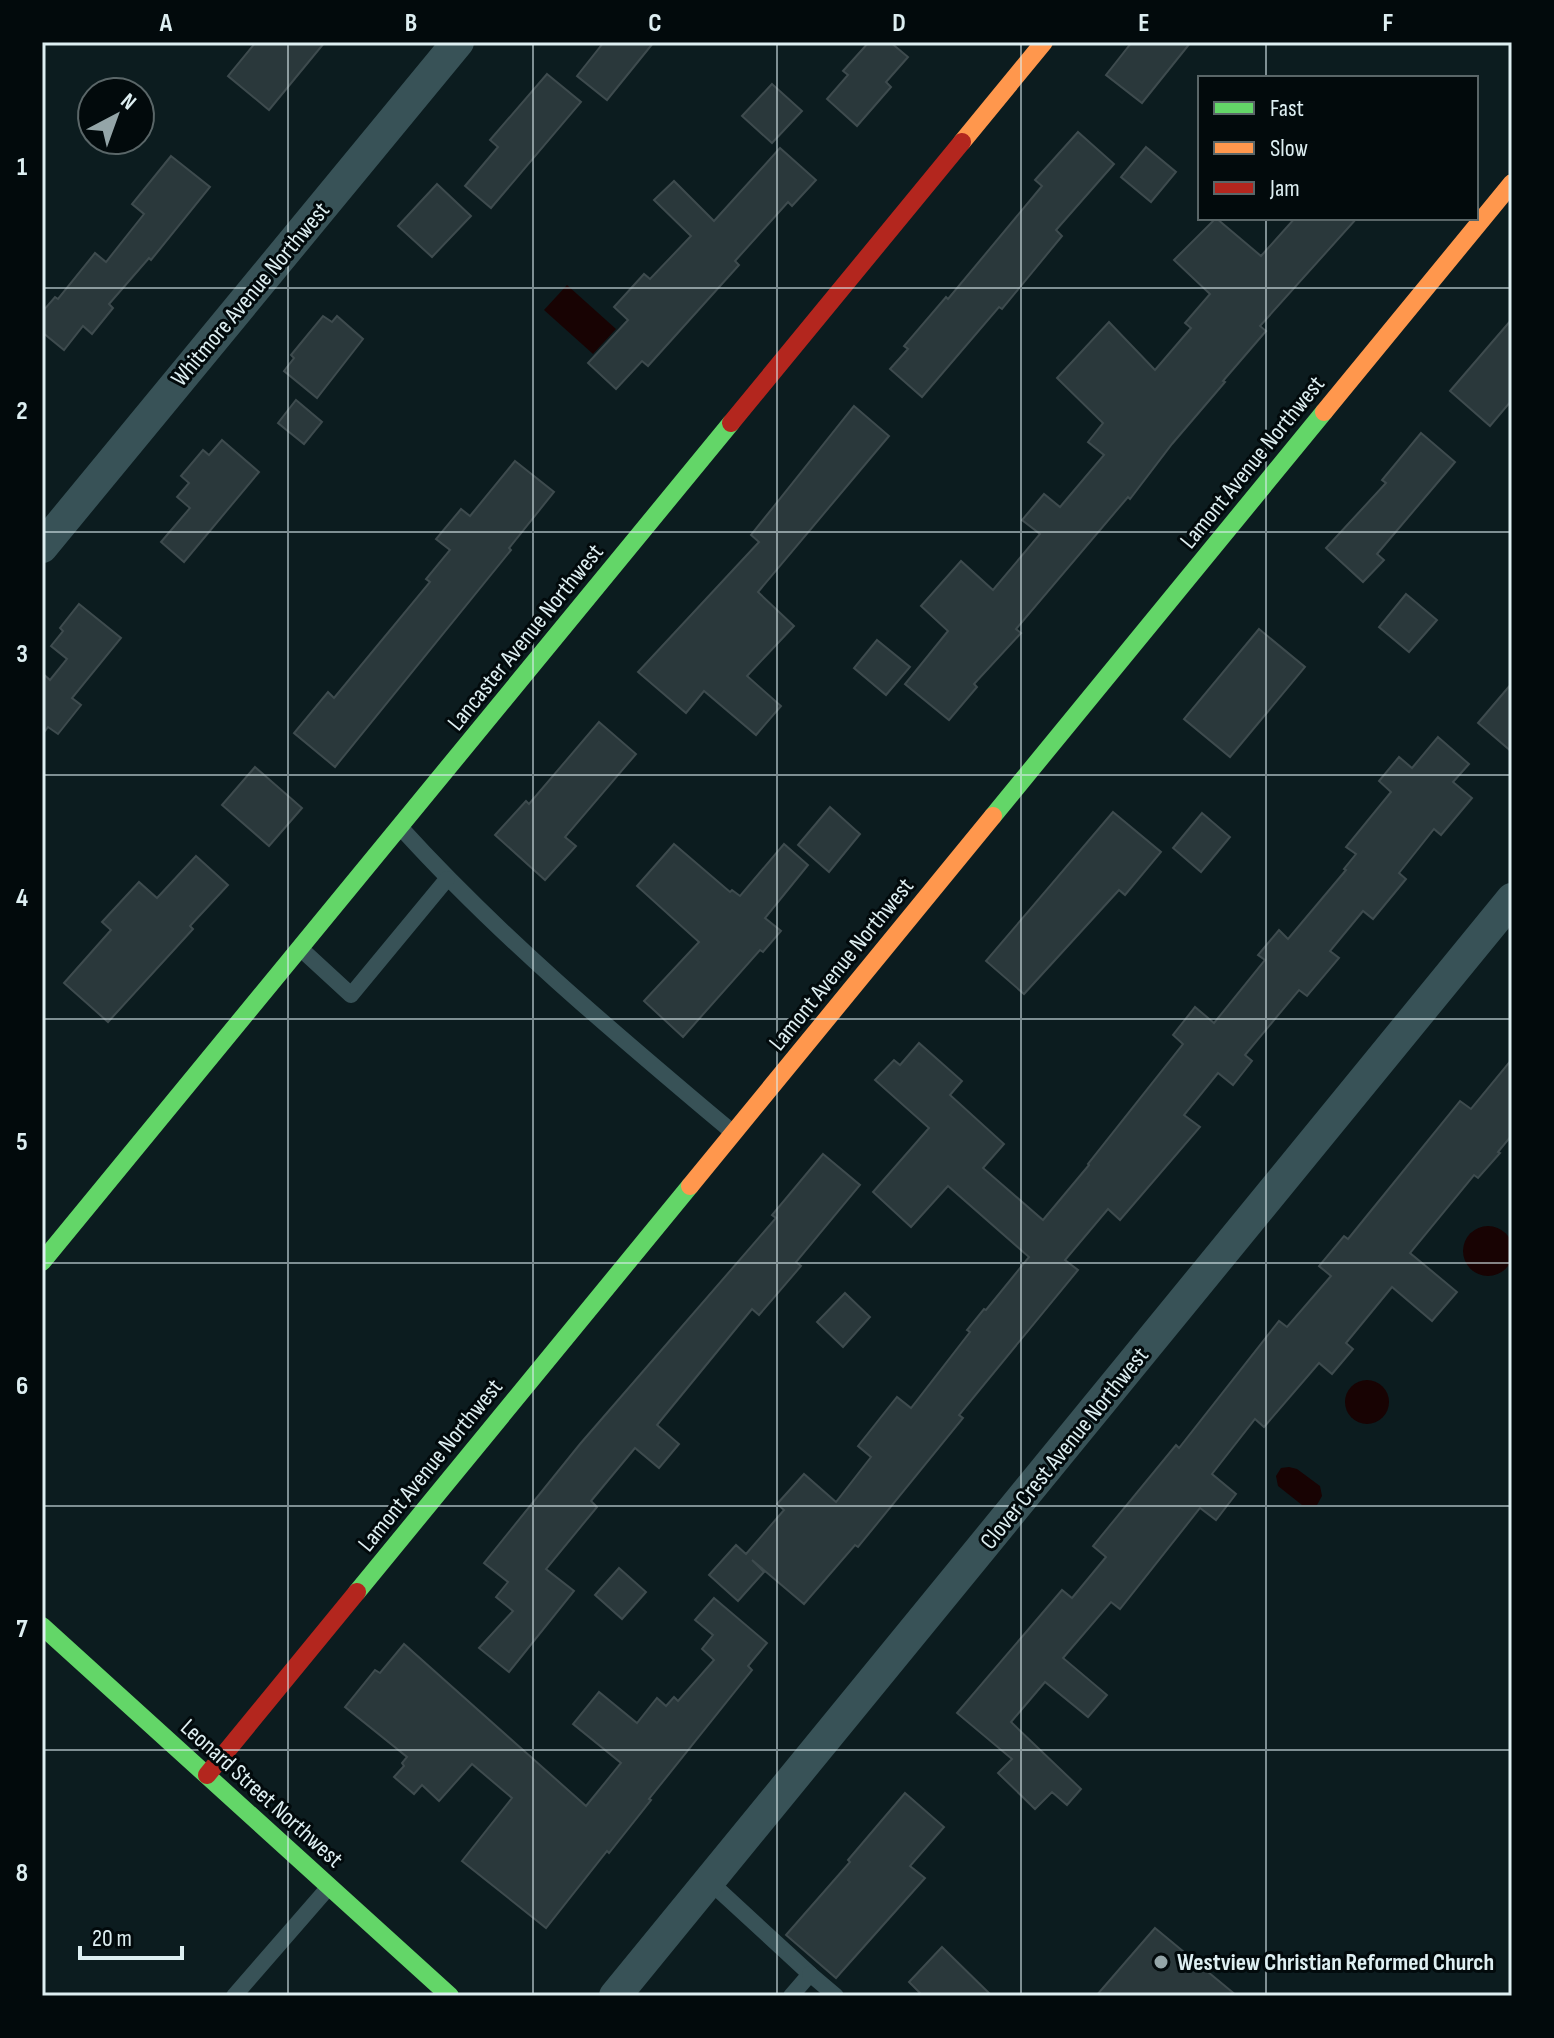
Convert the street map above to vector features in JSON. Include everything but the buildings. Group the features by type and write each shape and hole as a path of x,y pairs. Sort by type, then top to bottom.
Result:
{"street":[{"name":"Whitmore Avenue Northwest","path":"42,547 458,42"},
{"name":"Lancaster Avenue Northwest","path":"42,1262 1044,42"},
{"name":"Lamont Avenue Northwest","path":"207,1775 1512,183"},
{"name":"Clover Crest Avenue Northwest","path":"615,1996 1512,899"},
{"name":"Leonard Street Northwest","path":"44,1631 450,1996"}],"lane":[{"path":"400,827 447,879 640,1055 733,1133"},
{"path":"300,948 351,995 447,879"},
{"path":"709,1881 836,1996"},
{"path":"234,1996 329,1886"},
{"path":"791,1996 810,1974"}],"shaded area":[{"path":"567,285 616,329 593,354 544,310"},
{"path":"1488,1226 1505,1234 1513,1251 1505,1268 1488,1276 1471,1268 1463,1251 1471,1234"},
{"path":"1367,1380 1383,1386 1389,1402 1383,1418 1367,1424 1351,1418 1345,1402 1351,1386"},
{"path":"1281,1468 1297,1469 1320,1486 1322,1496 1317,1505 1302,1505 1278,1486 1276,1476"}],"traffic: fast":[{"path":"993,816 1324,412"},
{"path":"42,1262 731,423"},
{"path":"357,1592 690,1186"},
{"path":"42,1626 450,1996"}],"traffic: slow":[{"path":"962,142 1044,42"},
{"path":"1324,412 1512,183"},
{"path":"690,1186 993,816"}],"traffic: jam":[{"path":"731,423 962,142"},
{"path":"207,1775 357,1592"}],"place":[{"name":"Westview Christian Reformed Church","path":"1161,1962"}]}
